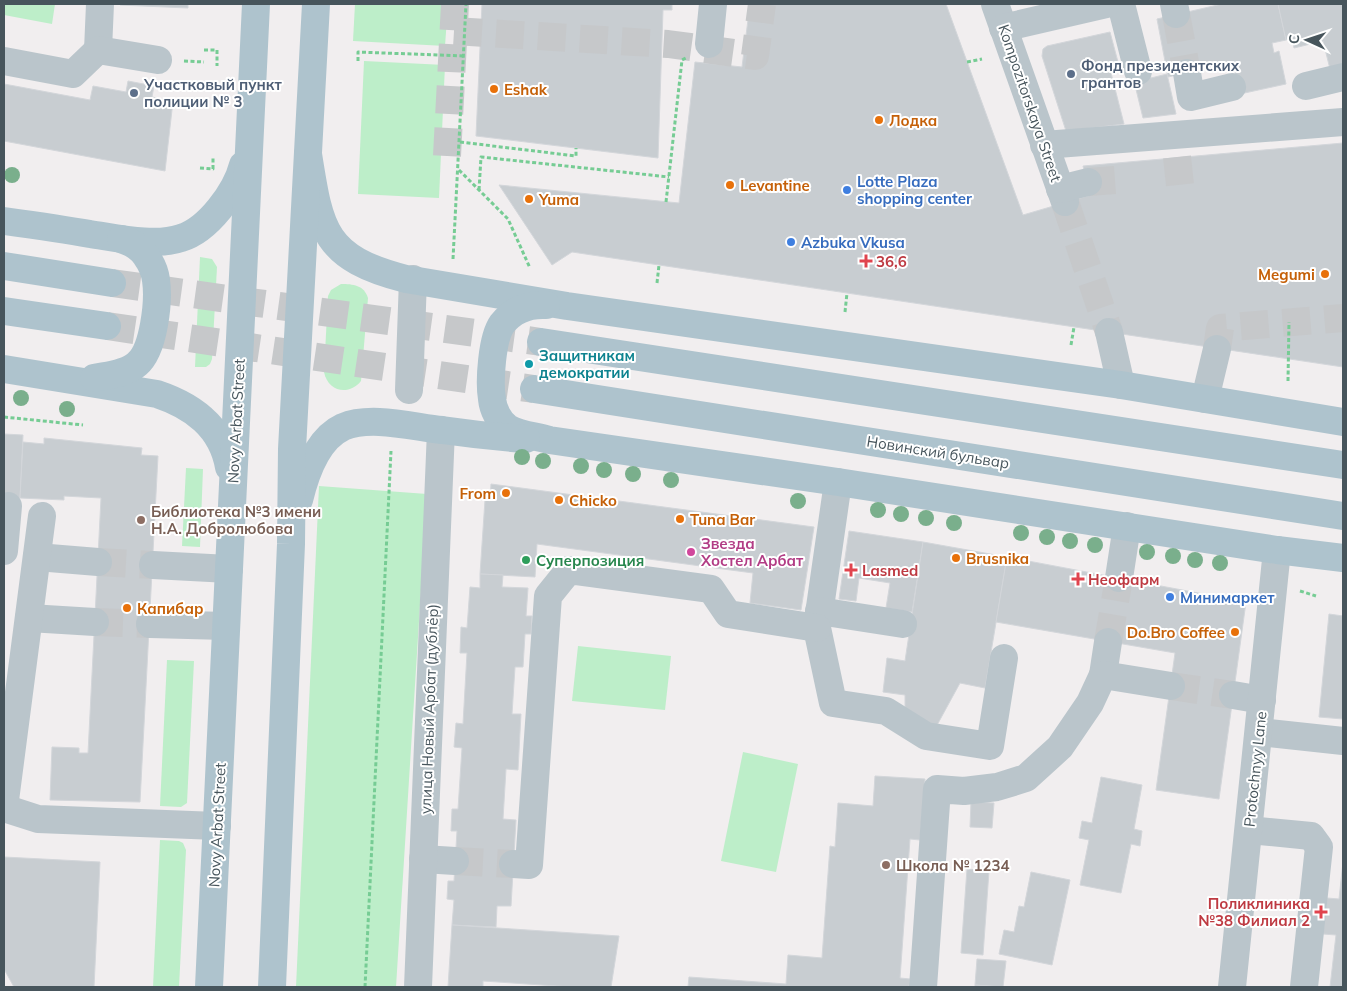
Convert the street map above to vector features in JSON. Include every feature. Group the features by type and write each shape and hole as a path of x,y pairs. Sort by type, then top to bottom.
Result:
{"main road":[{"name":"Novy Arbat Street","path":"209,987 256,4"},
{"path":"272,987 291,544 292,449 316,4"},
{"path":"4,221 120,238 168,241 191,234 204,224 224,202 242,169 248,147"},
{"path":"308,154 315,198 321,220 330,237 342,251 359,263 383,273 413,280 567,306 1121,385 1343,422"},
{"path":"80,380 117,374 137,365 144,357 154,326 156,280 153,269 138,246 120,238"},
{"path":"4,266 112,283"},
{"path":"549,440 508,428 500,420 494,409 492,398 494,345 499,329 515,312 524,307 567,306"},
{"path":"4,311 106,326"},
{"path":"541,342 1343,465"},
{"path":"4,369 157,394 178,401 198,414 216,432 227,456 232,496"},
{"name":"Новинский бульвар","path":"534,389 1343,516"},
{"path":"291,544 299,498 310,466 325,443 332,434 344,427 371,422 495,437 549,440 838,482 1277,550 1343,558"}],"street":[{"path":"4,61 73,74 98,50 100,4"},
{"path":"708,44 713,4"},
{"path":"999,16 1106,4"},
{"path":"1121,4 1138,71"},
{"name":"Kompozitorskaya Street","path":"999,16 1062,196 1088,182"},
{"path":"98,50 158,60"},
{"path":"1186,73 1191,97 1232,87"},
{"path":"1306,86 1343,77"},
{"path":"1047,152 1343,122"},
{"path":"1047,152 1160,149 1172,151 1177,157"},
{"path":"409,390 413,280"},
{"path":"1109,332 1121,385"},
{"path":"1206,399 1217,348"},
{"name":"улица Новый Арбат (дублёр)","path":"418,987 441,430"},
{"path":"838,482 818,620 833,703 886,711 926,736 990,746 1004,658"},
{"path":"4,551 8,506"},
{"path":"42,516 4,808 38,819 217,826"},
{"path":"1119,578 1127,526"},
{"name":"Protochnyy Lane","path":"1232,987 1277,550"},
{"path":"37,557 98,562"},
{"path":"153,566 229,570"},
{"path":"513,864 528,865 548,596 569,570 711,589 728,614 904,624"},
{"path":"29,618 95,622"},
{"path":"150,624 226,626"},
{"path":"922,987 937,789 964,791 997,787 1026,778 1060,747 1090,702 1103,676 1108,642"},
{"path":"1103,676 1171,686"},
{"path":"1233,695 1262,700"},
{"path":"1259,732 1343,741"},
{"path":"1249,830 1311,836 1320,847 1304,987"},
{"path":"423,859 455,861"}],"path":[{"path":"452,260 459,170 466,4"},
{"path":"204,50 218,50 217,66"},
{"path":"358,61 358,52 464,56"},
{"path":"967,62 982,59"},
{"path":"666,202 682,60"},
{"path":"460,142 576,156 576,148"},
{"path":"200,168 213,168 213,158"},
{"path":"479,190 481,158 669,177"},
{"path":"459,170 508,219 530,268"},
{"path":"657,283 659,265"},
{"path":"846,312 847,293"},
{"path":"1288,381 1289,322"},
{"path":"1071,345 1074,327"},
{"path":"4,417 83,425"},
{"path":"365,987 391,446"},
{"path":"1299,590 1316,596"}],"green space":[{"path":"4,4 55,4 52,24 4,15"},
{"path":"355,4 448,4 445,46 353,41"},
{"path":"364,61 445,65 439,198 358,194"},
{"path":"200,257 212,259 217,267 212,359 206,367 195,367"},
{"path":"341,284 354,285 361,288 368,298 361,381 351,389 345,390 334,388 326,379 324,372 328,296 331,290"},
{"path":"186,468 203,469 200,547 182,546"},
{"path":"319,486 427,494 396,987 296,987"},
{"path":"578,646 671,656 665,710 572,701"},
{"path":"167,660 194,661 187,803 181,807 160,806"},
{"path":"743,752 798,764 776,872 721,861"},
{"path":"160,840 179,841 183,843 186,850 179,987 153,987"}],"building":[{"path":"188,4 188,8 120,5"},
{"path":"482,4 672,4 672,10 663,10 658,158 476,136"},
{"name":"Lotte Plaza shopping center","path":"750,4 946,4 1023,215 1091,195 1083,166 1343,143 1343,367 572,252 552,265 499,185 679,203 695,62 742,67"},
{"path":"1222,4 1278,4 1286,40 1272,43 1274,53 1279,51 1286,84 1240,94 1233,62 1168,77 1157,19"},
{"path":"1278,4 1343,4 1343,65 1330,69 1323,41 1294,48 1292,38 1286,40"},
{"path":"1110,32 1118,62 1109,65 1124,124 1066,131 1042,56 1043,49 1047,46"},
{"path":"1150,73 1151,78 1167,74 1176,114 1143,118 1133,77"},
{"path":"128,81 154,86 152,97 173,101 165,171 4,141 4,84 90,100 93,86 126,92"},
{"path":"4,434 23,435 20,498 4,497"},
{"path":"44,438 142,448 141,455 158,456 140,802 50,800 52,747 79,748 79,753 88,753 101,498 64,496 64,500 20,498 23,442 44,444"},
{"path":"491,484 814,527 801,610 750,603 753,573 537,544 535,577 480,574 485,500 490,501"},
{"path":"849,531 923,542 912,612 886,608 890,583 859,578 856,601 839,599"},
{"path":"923,542 1007,557 985,688 960,683 936,727 905,710 905,695 883,692 887,658 905,661"},
{"path":"1007,557 1246,602 1219,799 1156,790 1175,653 996,622"},
{"path":"480,574 503,575 502,587 528,588 526,616 532,616 531,634 525,634 523,667 515,667 512,714 521,714 518,770 506,769 503,819 516,820 511,906 497,906 496,927 452,925 454,900 447,899 448,881 454,881 457,831 451,831 452,809 458,809 462,748 454,747 456,723 463,724 467,653 460,653 461,627 467,628 470,587 480,588"},
{"path":"1329,614 1343,616 1343,719 1319,717"},
{"path":"875,776 925,779 920,840 910,839 900,978 910,979 909,987 688,987 689,977 786,984 788,955 822,958 830,846 835,847 838,803 873,806"},
{"path":"1101,777 1142,785 1134,829 1142,831 1140,846 1131,844 1121,893 1080,885 1089,840 1079,838 1082,821 1092,823"},
{"path":"971,802 994,803 992,828 970,827"},
{"path":"4,857 100,862 94,987 14,987 4,969"},
{"path":"1343,862 1343,987 1330,987 1336,935 1323,934 1327,898 1339,899"},
{"path":"967,869 989,871 983,955 961,953"},
{"path":"1031,872 1070,880 1052,965 999,954 1004,930 1014,932 1019,906 1024,907"},
{"path":"452,925 619,936 611,987 571,987 483,981 483,987 448,987"},
{"path":"977,959 1006,961 1003,987 975,985"},
{"path":"975,985 999,987 975,987"}],"tunnel":[{"path":"447,156 455,4"},
{"path":"454,31 668,44 755,56 762,4"},
{"path":"1176,14 1187,73"},
{"path":"1177,157 1180,185"},
{"path":"1088,182 1115,180"},
{"path":"1065,202 1109,332"},
{"path":"112,283 541,342"},
{"path":"1217,349 1220,328 1343,318"},
{"path":"107,326 534,389"},
{"path":"98,562 153,565"},
{"path":"1108,642 1119,578"},
{"path":"95,622 150,624"},
{"path":"1171,686 1233,695"},
{"path":"455,861 513,864"}],"place":[{"name":"Фонд президентских грантов","path":"1071,74"},
{"name":"Eshak","path":"494,89"},
{"name":"Участковый пункт полиции № 3","path":"134,93"},
{"name":"Лодка","path":"879,120"},
{"name":"Levantine","path":"730,185"},
{"name":"Lotte Plaza shopping center","path":"847,190"},
{"name":"Yuma","path":"529,199"},
{"name":"Azbuka Vkusa","path":"791,242"},
{"name":"36,6","path":"866,261"},
{"name":"Megumi","path":"1325,274"},
{"name":"Защитникам демократии","path":"529,364"},
{"name":"From","path":"506,493"},
{"name":"Chicko","path":"559,500"},
{"name":"Tuna Bar","path":"680,519"},
{"name":"Библиотека №3 имени Н.А. Добролюбова","path":"141,520"},
{"name":"Звезда Хостел Арбат","path":"691,552"},
{"name":"Brusnika","path":"956,558"},
{"name":"Суперпозиция","path":"526,560"},
{"name":"Lasmed","path":"851,570"},
{"name":"Неофарм","path":"1078,579"},
{"name":"Минимаркет","path":"1170,597"},
{"name":"Капибар","path":"127,608"},
{"name":"Do.Bro Coffee","path":"1235,632"},
{"name":"Школа № 1234","path":"886,865"},
{"name":"Поликлиника №38 Филиал 2","path":"1321,912"}]}
